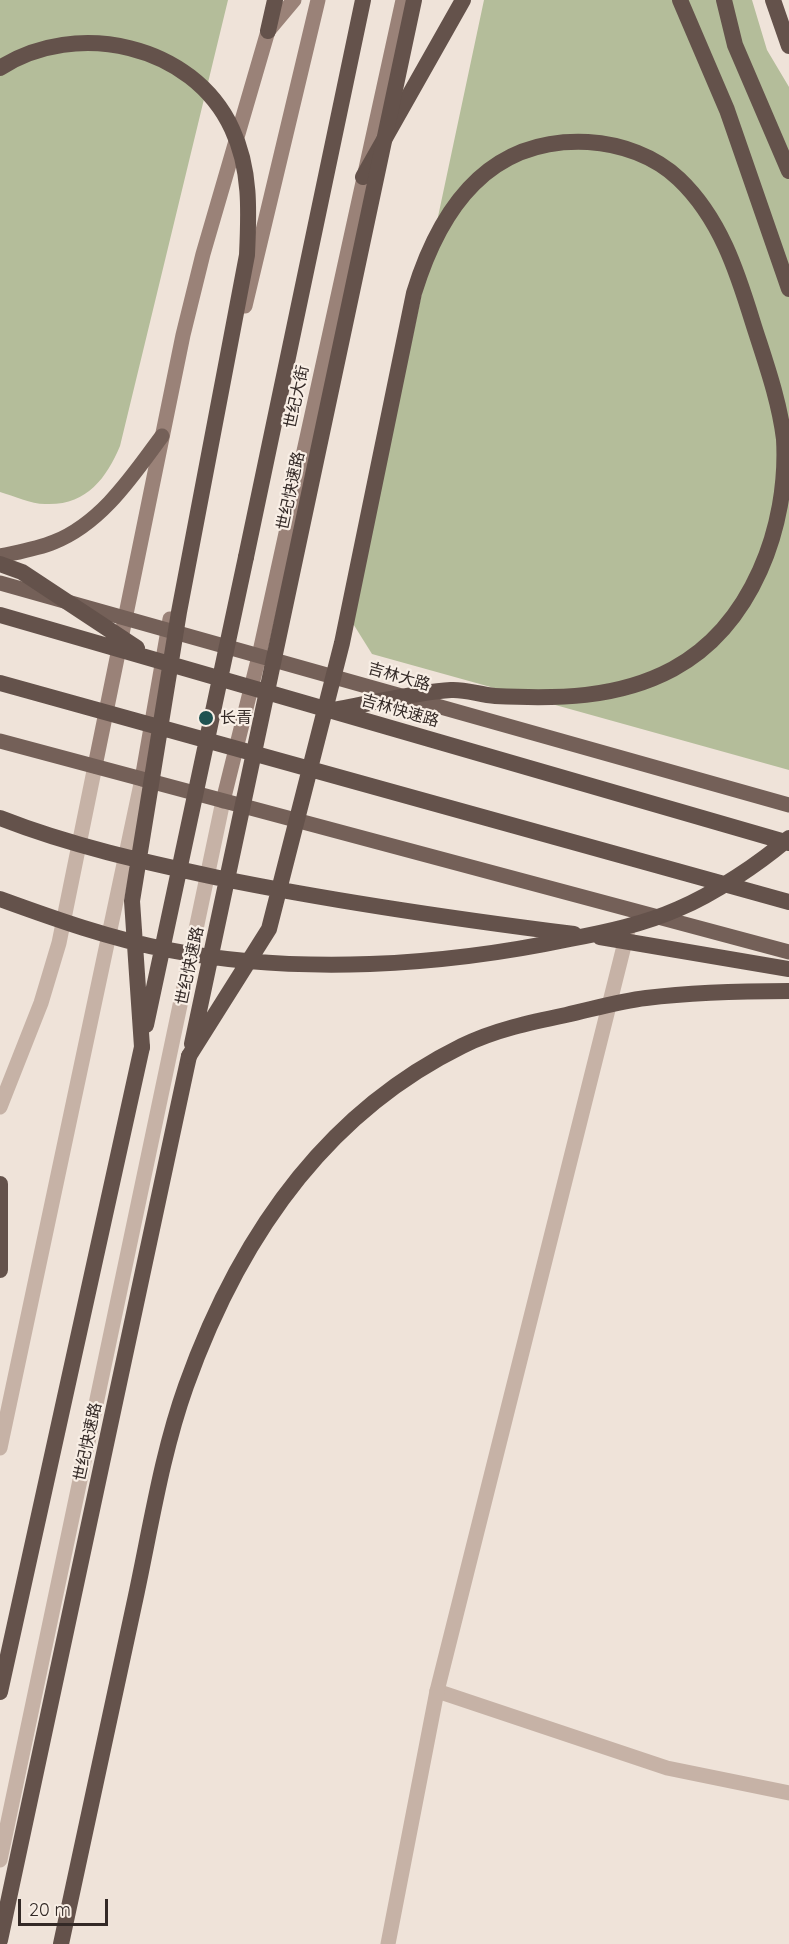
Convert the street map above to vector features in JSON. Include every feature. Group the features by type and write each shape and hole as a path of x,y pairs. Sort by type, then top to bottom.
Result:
{"highway":[{"path":"268,31 275,0"},
{"name":"世纪快速路","path":"0,1692 142,1047 363,0"},
{"name":"世纪快速路","path":"0,1940 414,0"},
{"path":"363,177 463,0"},
{"path":"680,0 727,110 789,289"},
{"path":"724,0 735,45 789,171"},
{"path":"773,0 789,46"},
{"path":"0,68 57,44 81,41 111,42 166,62 187,75 210,96 232,128 247,184 249,214 247,255 178,612 132,901 142,1047"},
{"path":"189,1056 269,929 342,643 414,293 428,248 441,224 479,177 506,159 553,143 601,143 621,147 658,163 678,178 692,193 725,243 775,396 784,438 786,493 769,558 750,593 731,620 675,668 618,690 552,698 490,696 452,690 333,710"},
{"path":"0,564 22,572 150,657"},
{"name":"吉林快速路","path":"0,615 789,843"},
{"path":"0,683 789,902"},
{"path":"0,818 112,855 274,889 460,919 603,937 789,969"},
{"path":"0,899 102,934 168,950 220,958 375,964 429,961 550,944 643,922 680,908 767,857 789,838"},
{"path":"61,1944 160,1485 186,1388 222,1297 252,1241 289,1187 315,1159 373,1106 428,1067 473,1042 537,1021 643,998 688,994 789,991"},
{"path":"0,1184 0,1270"}],"main road":[{"path":"95,766 162,436 203,254 268,31 294,0"},
{"path":"142,779 167,630 318,0"},
{"name":"世纪大街","path":"223,801 259,656 403,0"},
{"path":"0,556 55,542 88,522 121,489 162,436"},
{"name":"吉林大路","path":"0,583 789,804"},
{"path":"0,741 789,952"}],"street":[{"path":"0,1107 41,1003 59,943 95,766"},
{"path":"0,1448 142,779"},
{"path":"0,1860 223,801"},
{"path":"388,1944 437,1691 633,909"},
{"path":"437,1691 667,1768 789,1793"}],"green space":[{"path":"0,0 228,0 120,446 108,469 93,488 72,500 59,503 34,503 0,492"},
{"path":"484,0 752,0 767,50 789,87 789,770 372,654 352,622"}],"place":[{"name":"长青","path":"206,718"}]}
